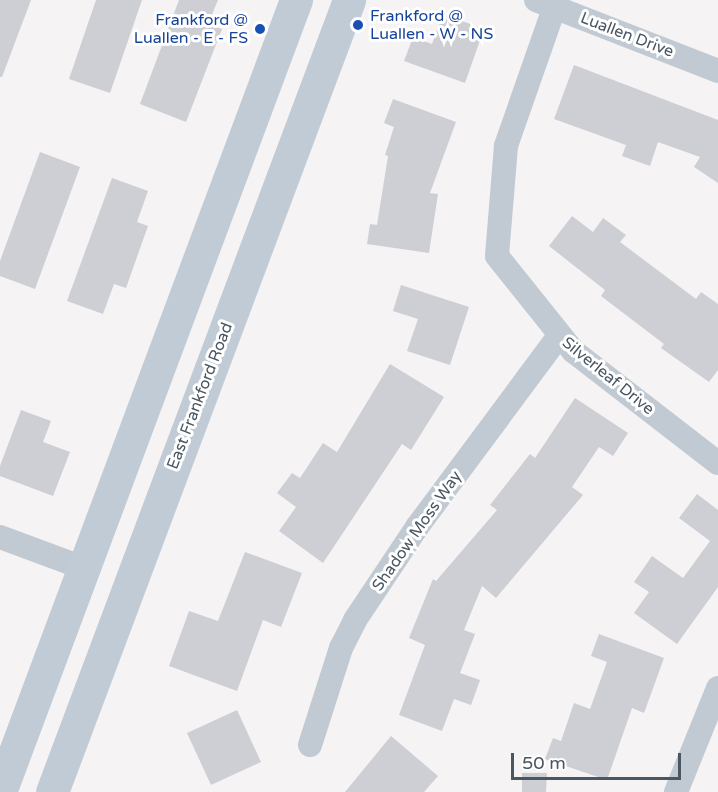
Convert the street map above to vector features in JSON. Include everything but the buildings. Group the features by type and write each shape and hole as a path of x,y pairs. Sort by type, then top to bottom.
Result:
{"main road":[{"path":"0,792 86,569 296,0"},
{"name":"East Frankford Road","path":"52,792 349,0"}],"street":[{"name":"Luallen Drive","path":"549,2 718,71"},
{"name":"Silverleaf Drive","path":"549,2 506,147 497,256 573,351 718,463"},
{"name":"Shadow Moss Way","path":"310,745 341,648 356,620 417,527 559,336"},
{"path":"0,537 86,569"},
{"path":"676,792 718,688"}],"place":[{"name":"Frankford @ Luallen - W - NS","path":"358,25"},
{"name":"Frankford @ Luallen - E - FS","path":"260,29"}]}
